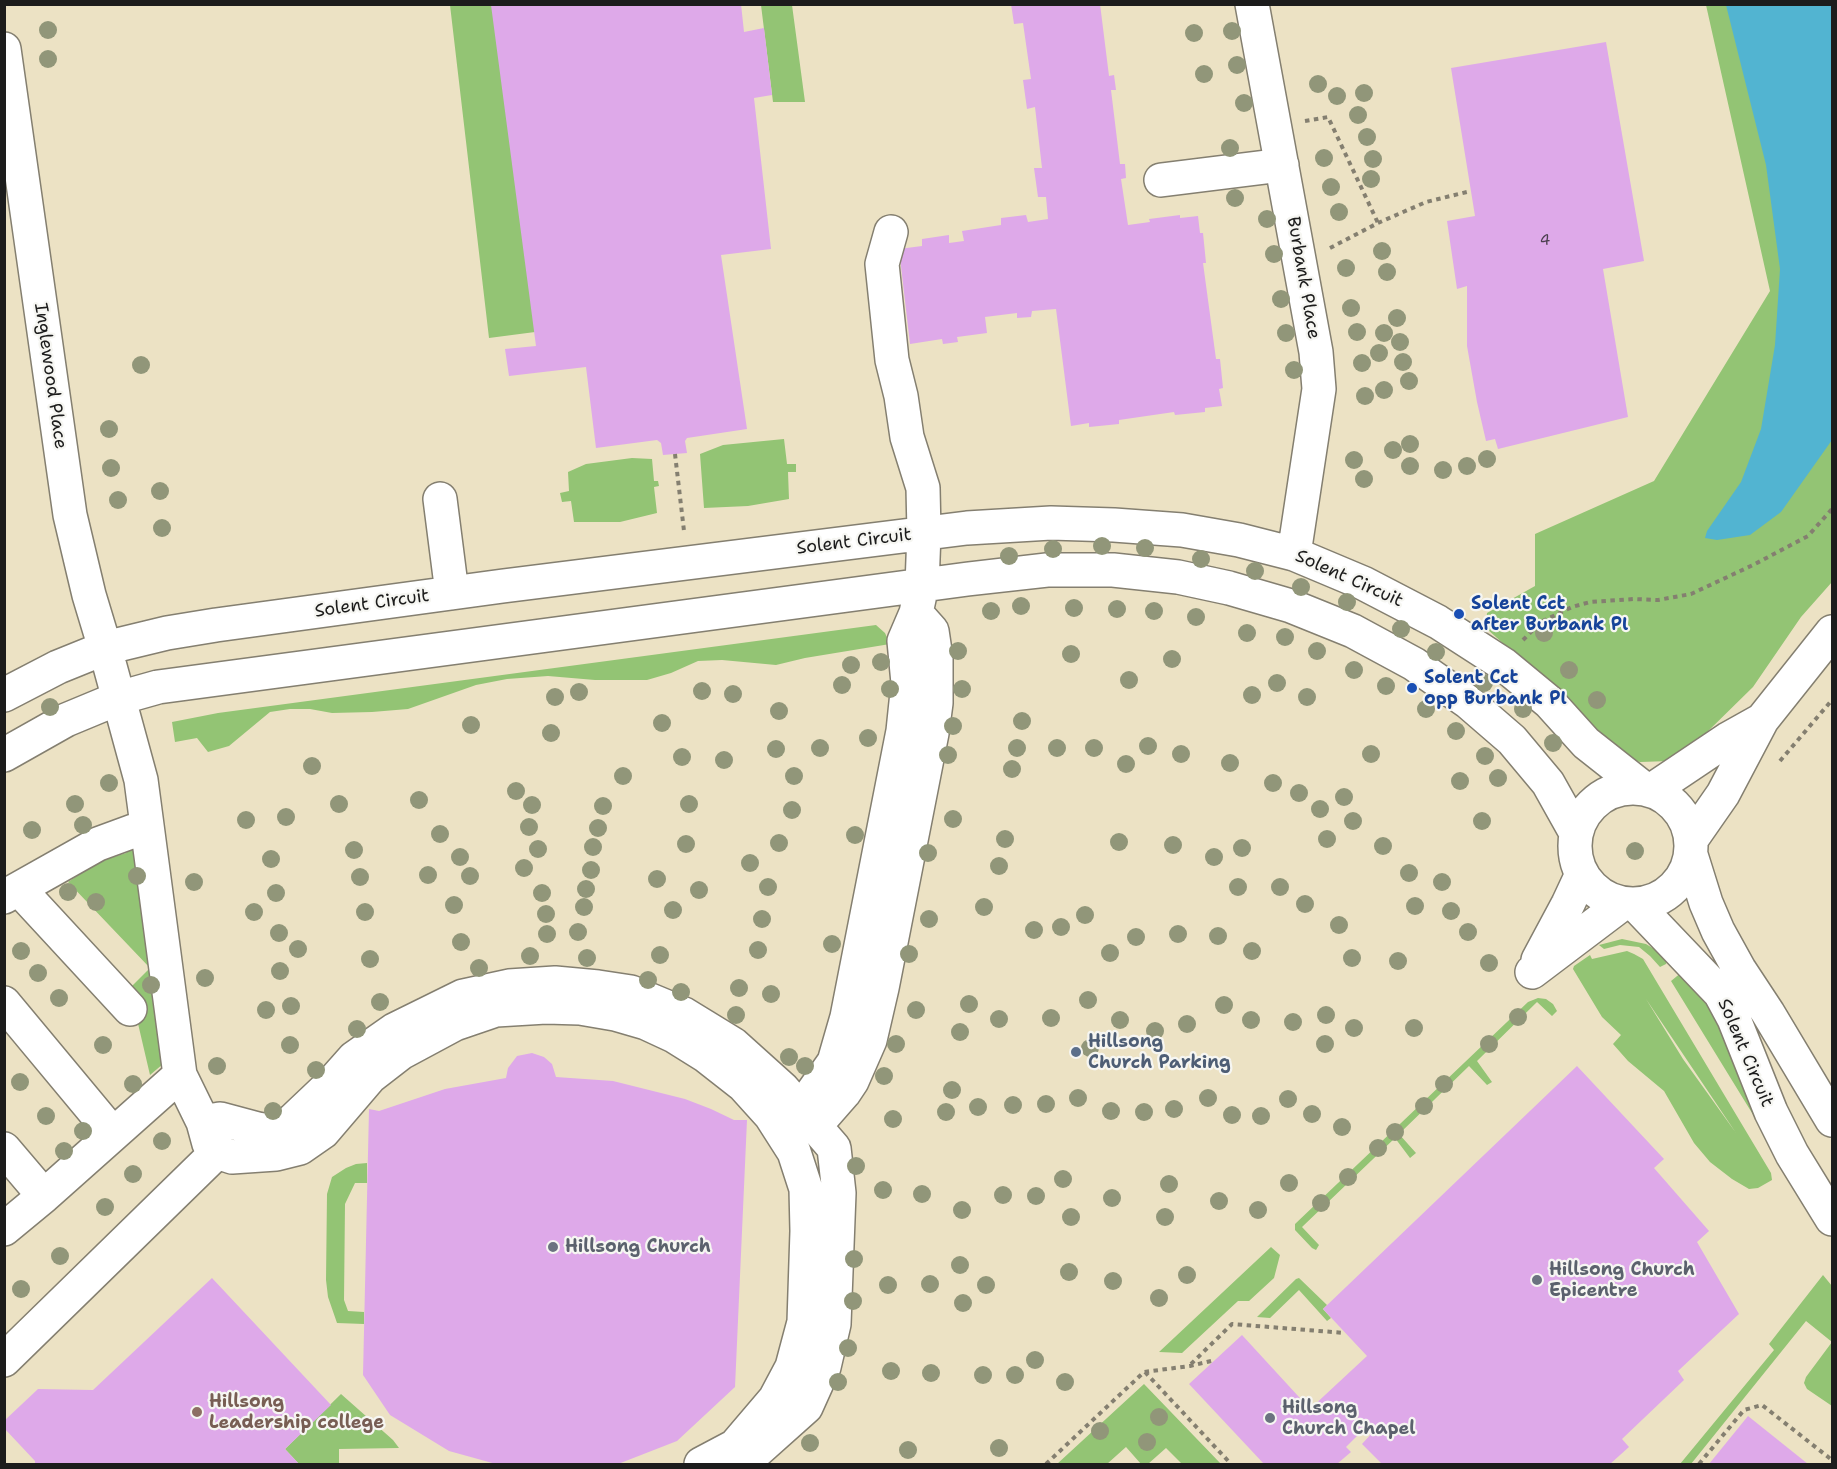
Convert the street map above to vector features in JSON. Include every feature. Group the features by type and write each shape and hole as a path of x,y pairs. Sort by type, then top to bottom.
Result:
{"street":[{"name":"Burbank Place","path":"1252,4 1316,352 1319,389 1294,554"},
{"name":"Inglewood Place","path":"4,49 70,515 89,595 141,780 180,1075 203,1122 209,1144 217,1152"},
{"path":"1161,180 1282,165"},
{"path":"701,1464 741,1456 806,1407 824,1367 819,1323 822,1233 839,1192 816,1127 810,1096 834,1062 847,1017 903,731 908,683 904,641 919,599 924,533 923,488 907,437 901,396 892,360 882,264 891,232"},
{"path":"440,499 452,593"},
{"name":"Solent Circuit","path":"4,695 58,667 105,648 167,633 216,625 967,528 1051,524 1114,525 1193,532 1239,540 1294,554 1363,583 1429,617 1503,664 1549,702 1586,743 1648,789"},
{"path":"4,755 66,720 119,698 158,687 219,678 919,599 1047,570 1113,570 1178,577 1229,588 1291,606 1353,631 1414,664 1468,702 1512,740 1548,783 1576,833"},
{"path":"1691,847 1688,826 1672,802 1648,789 1625,787 1608,792 1593,802 1582,816 1576,833 1574,851 1579,869 1588,884 1601,896 1629,904 1655,900 1672,890 1684,874 1691,847 1723,794 1762,720 1833,632"},
{"path":"1648,789 1762,720"},
{"path":"130,1009 12,893 98,844 147,826"},
{"name":"Solent Circuit","path":"1691,847 1706,903 1718,931 1739,969 1833,1120"},
{"path":"1582,874 1532,972 1629,904"},
{"name":"Solent Circuit","path":"1629,904 1720,993 1734,1019 1771,1112 1792,1154 1833,1219"},
{"path":"203,1122 220,1119 261,1130 278,1129 300,1114 354,1058 393,1030 463,996 509,986 555,983 631,992 684,1014 733,1044 783,1089 816,1127"},
{"path":"4,1002 113,1134"},
{"path":"4,1360 217,1152 232,1157 276,1154 300,1148 323,1132 370,1077 401,1053 455,1024 496,1010 546,1007 580,1008 615,1014 646,1023 674,1036 706,1056 743,1085 771,1116 794,1152 822,1233"},
{"path":"4,1229 180,1075"},
{"path":"794,1152 816,1127"},
{"path":"4,1149 44,1196"},
{"path":"741,1456 819,1323"},
{"path":"775,1400 806,1407"}],"path":[{"path":"1275,126 1328,117 1378,224"},
{"path":"1300,263 1426,202 1471,191"},
{"path":"675,454 687,563"},
{"path":"1503,664 1520,643 1542,622 1572,607 1634,599 1658,600 1691,594 1754,565 1808,536 1833,509"},
{"path":"1774,767 1833,700"},
{"path":"1190,1366 1232,1324 1345,1333"},
{"path":"1046,1464 1144,1372 1215,1360"},
{"path":"1144,1372 1232,1464"},
{"path":"1699,1464 1744,1410 1762,1405 1833,1460"}],"green space":[{"path":"450,5 492,5 535,332 489,338"},
{"path":"761,5 792,5 805,102 773,102"},
{"path":"1706,5 1832,5 1832,582 1801,617 1753,687 1698,741 1670,761 1640,762 1612,753 1529,667 1486,628 1487,613 1535,586 1535,534 1654,481 1770,291"},
{"path":"784,439 787,464 796,464 796,472 788,472 789,499 748,506 704,508 700,454 723,445"},
{"path":"632,458 652,459 654,481 658,481 659,486 654,487 657,513 620,522 574,522 571,501 562,502 560,493 569,491 568,472 586,464"},
{"path":"876,625 885,633 890,644 776,665 722,660 698,661 671,673 647,680 595,680 548,676 507,679 476,685 408,709 332,713 310,709 290,709 270,712 229,746 208,752 197,738 175,742 172,722 218,713"},
{"path":"135,844 163,1064 150,1075 136,1015 146,1004 131,987 150,968 68,882 98,862 126,853"},
{"path":"1622,939 1646,944 1668,959 1666,964 1660,967 1639,947 1620,945 1604,949 1599,945"},
{"path":"1627,951 1643,959 1771,1173 1772,1180 1758,1188 1749,1189 1710,1162 1694,1143 1664,1091 1628,1061 1613,1044 1621,1035 1602,1017 1573,969 1590,955 1592,959","holes":["1646,999 1736,1133 1683,1059"]},
{"path":"1682,972 1701,995 1724,1032 1760,1126 1671,981"},
{"path":"1538,998 1546,999 1557,1011 1552,1016 1537,1002 1477,1061 1492,1082 1487,1085 1469,1066 1399,1134 1416,1153 1410,1158 1395,1138 1302,1227 1319,1245 1316,1250 1312,1248 1295,1230 1295,1224 1528,1002"},
{"path":"367,1163 367,1183 355,1183 345,1204 344,1300 348,1311 364,1312 364,1324 337,1323 328,1297 326,1280 327,1194 332,1177 356,1164"},
{"path":"1271,1247 1280,1255 1274,1278 1249,1301 1238,1301 1182,1353 1159,1352"},
{"path":"1823,1275 1832,1286 1832,1342 1806,1321 1691,1464 1680,1464 1774,1350 1769,1344"},
{"path":"1299,1278 1327,1305 1323,1309 1331,1318 1327,1321 1299,1290 1270,1318 1257,1317 1296,1279"},
{"path":"1832,1342 1832,1406 1807,1389 1804,1383"},
{"path":"1144,1384 1221,1464 1182,1464 1166,1448 1148,1464 1141,1464 1126,1447 1107,1464 1057,1464"},
{"path":"341,1394 399,1448 339,1449 339,1464 299,1464 285,1449"}],"water":[{"path":"1726,5 1832,5 1832,440 1781,512 1750,535 1717,540 1705,538 1707,531 1741,482 1761,429 1775,345 1780,269 1766,165"}],"building":[{"path":"741,4 744,32 764,28 772,95 754,98 771,249 721,255 747,429 687,438 685,441 687,453 663,455 661,443 657,440 596,448 586,367 509,376 505,349 536,346 491,5"},
{"path":"1011,4 1100,4 1109,76 1114,75 1116,90 1111,90 1120,164 1125,164 1126,178 1121,179 1128,225 1150,222 1149,219 1180,215 1180,218 1198,216 1200,233 1203,233 1206,263 1203,263 1216,359 1220,359 1223,388 1219,389 1222,406 1205,408 1205,412 1175,415 1174,412 1119,420 1119,424 1089,427 1089,423 1071,426 1056,309 1032,311 1031,317 1017,318 1017,313 985,317 987,333 957,337 958,342 943,344 942,339 910,344 899,249 922,246 922,239 949,235 949,243 964,241 962,231 1001,225 1001,218 1026,215 1028,222 1048,219 1046,197 1038,197 1034,168 1042,168 1035,107 1027,109 1023,80 1031,79 1023,23 1014,24"},
{"path":"1606,42 1644,261 1603,269 1628,417 1498,449 1495,439 1486,441 1477,402 1467,346 1467,286 1457,289 1447,221 1475,216 1451,68"},
{"name":"Hillsong Church","path":"532,1053 544,1057 552,1064 556,1077 613,1081 685,1099 734,1120 747,1120 735,1387 677,1441 618,1464 496,1464 449,1451 390,1415 363,1375 369,1109 379,1111 445,1089 506,1078 508,1068 517,1056"},
{"name":"Hillsong Church Epicentre","path":"1577,1066 1664,1159 1654,1168 1709,1231 1697,1242 1739,1314 1678,1371 1684,1380 1622,1439 1629,1447 1610,1464 1382,1464 1362,1444 1373,1432 1367,1426 1346,1447 1351,1452 1337,1464 1264,1464 1189,1384 1242,1335 1310,1409 1367,1356 1323,1309"},
{"path":"212,1278 331,1405 285,1449 299,1464 35,1464 35,1461 4,1428 4,1421 38,1389 93,1390"},
{"path":"1748,1416 1808,1464 1709,1464"}],"place":[{"name":"Solent Cct after Burbank Pl","path":"1459,614"},
{"name":"Solent Cct opp Burbank Pl","path":"1412,688"},
{"name":"Hillsong Church Parking","path":"1076,1052"},
{"name":"Hillsong Church","path":"553,1247"},
{"name":"Hillsong Church Epicentre","path":"1537,1280"},
{"name":"Hillsong Leadership college","path":"197,1412"},
{"name":"Hillsong Church Chapel","path":"1270,1418"}]}
